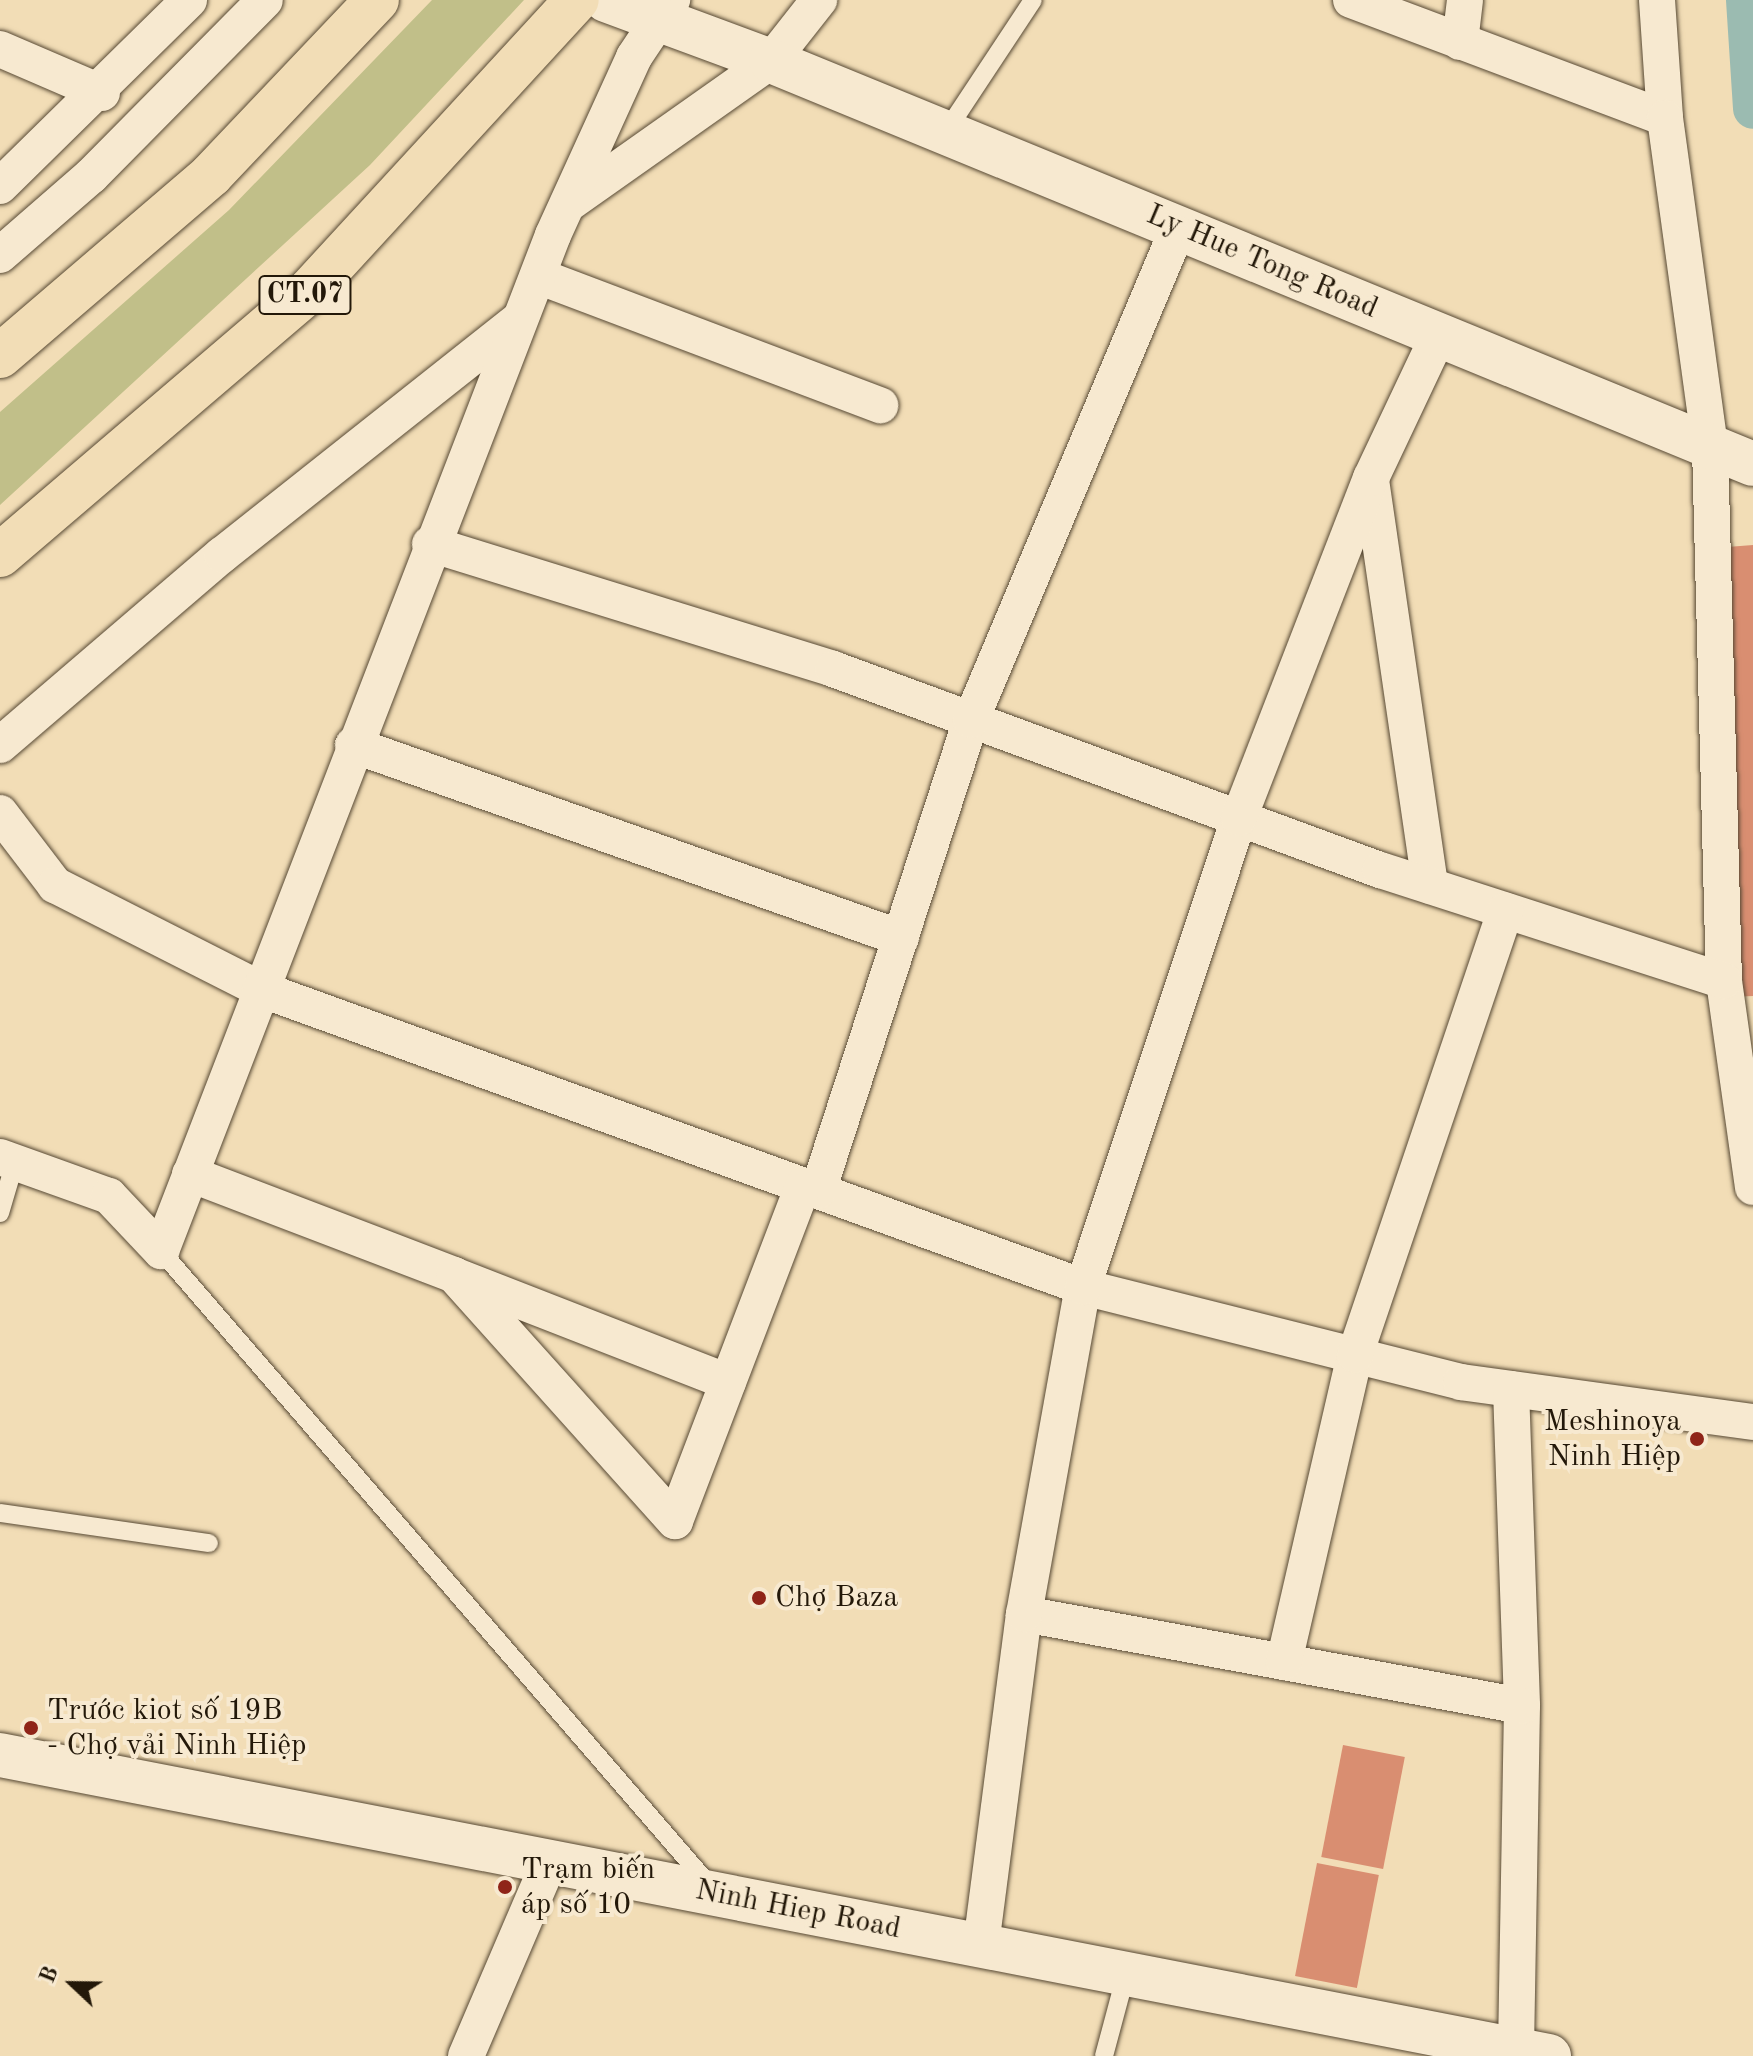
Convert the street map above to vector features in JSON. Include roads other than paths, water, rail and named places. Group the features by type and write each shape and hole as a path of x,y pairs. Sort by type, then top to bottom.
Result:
{"highway":[{"path":"0,356 211,175 377,0"},
{"name":"CT.07","path":"0,555 310,290 577,0"}],"main road":[{"name":"Ly Hue Tong Road","path":"606,0 673,7 771,61 1753,464"},
{"name":"Ninh Hiep Road","path":"0,1755 1126,1974 1464,2048 1533,2053"}],"street":[{"path":"0,186 102,93 189,0"},
{"path":"0,255 91,176 265,0"},
{"path":"570,203 771,61 819,0"},
{"path":"1351,0 1665,118"},
{"path":"1460,42 1465,0"},
{"path":"1657,0 1665,118 1710,447 1724,981 1753,1187"},
{"path":"7,1159 109,1196 161,1251 430,544 538,276 634,57 673,7"},
{"path":"0,49 102,93"},
{"path":"454,1275 675,1521 728,1382 811,1188 901,938 971,720 1179,226"},
{"path":"538,276 880,405"},
{"path":"0,745 222,555 521,318"},
{"path":"981,1945 1024,1614 1083,1287 1239,818 1371,478 1438,336"},
{"path":"1371,478 1430,886"},
{"path":"430,544 833,669 1430,886 1724,981"},
{"path":"353,745 901,938"},
{"path":"0,813 55,885 260,989 1083,1287 1355,1355 1511,1389 1753,1422"},
{"path":"1284,1662 1355,1355 1505,911"},
{"path":"190,1174 728,1382"},
{"path":"1511,1389 1533,2053"},
{"path":"1024,1614 1522,1706"},
{"path":"466,2056 549,1862"}],"lane":[{"path":"945,133 1033,0"},
{"path":"0,1213 7,1159"},
{"path":"161,1251 717,1894"},
{"path":"0,1513 209,1543"},
{"path":"1104,2056 1126,1974"}],"waterway":[{"path":"1746,0 1753,109"}],"place":[{"name":"Meshinoya Ninh Hiệp","path":"1697,1439"},
{"name":"Chợ Baza","path":"759,1598"},
{"name":"Trước kiot số 19B - Chợ vải Ninh Hiệp","path":"31,1728"},
{"name":"Trạm biến áp số 10","path":"505,1887"}]}
